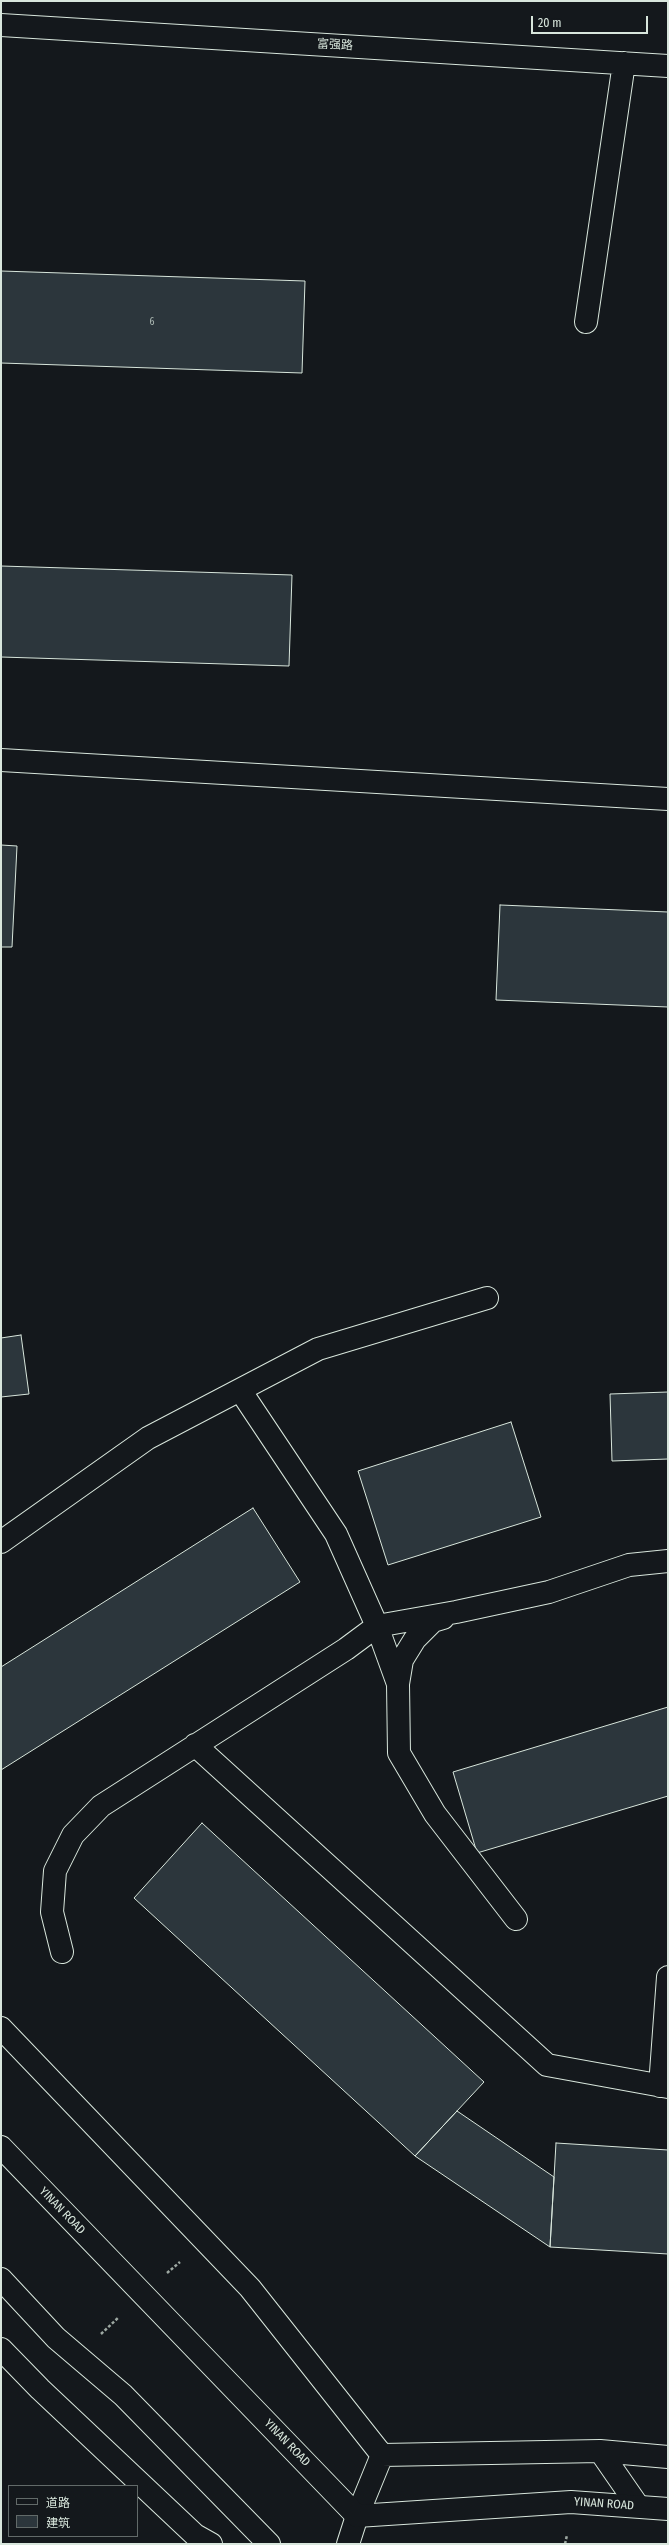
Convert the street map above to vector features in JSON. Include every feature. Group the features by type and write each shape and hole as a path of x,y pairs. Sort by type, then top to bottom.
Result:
{"street":[{"name":"富强路","path":"1,25 668,66"},
{"path":"586,322 624,63"},
{"path":"1,760 668,799"},
{"path":"1,1542 148,1438 318,1349 487,1298"},
{"path":"240,1390 336,1534 377,1626 398,1684"},
{"path":"62,1952 52,1912 55,1871 72,1835 101,1806 346,1649 377,1626 456,1612 549,1592 629,1565 668,1561"},
{"path":"456,1612 433,1622 415,1638 402,1660 398,1684 399,1754 435,1814 516,1919"},
{"path":"195,1745 547,2065 664,2087 668,1977"},
{"path":"1,2028 250,2288 382,2455"},
{"name":"YINAN ROAD","path":"1,2147 357,2516 571,2502 668,2508"},
{"path":"1,2279 56,2338 123,2395 269,2544"},
{"path":"1,2348 40,2389 195,2535 211,2544"},
{"path":"382,2455 600,2451 668,2457"},
{"path":"600,2451 638,2506"},
{"path":"348,2544 357,2516 382,2455"}],"building":[{"path":"1,271 305,281 302,373 1,363"},
{"path":"1,566 292,575 289,666 1,657"},
{"path":"1,845 17,846 12,947 1,947"},
{"path":"500,905 668,912 668,1007 496,1000"},
{"path":"21,1335 29,1394 1,1397 1,1338"},
{"path":"668,1392 668,1459 612,1461 610,1394"},
{"path":"511,1422 541,1517 388,1565 358,1471"},
{"path":"253,1508 300,1582 1,1770 1,1667"},
{"path":"668,1707 668,1796 477,1853 453,1772"},
{"path":"202,1823 484,2082 415,2156 134,1898"},
{"path":"457,2111 554,2177 550,2247 415,2156"},
{"path":"556,2143 668,2150 668,2254 550,2247"}]}
